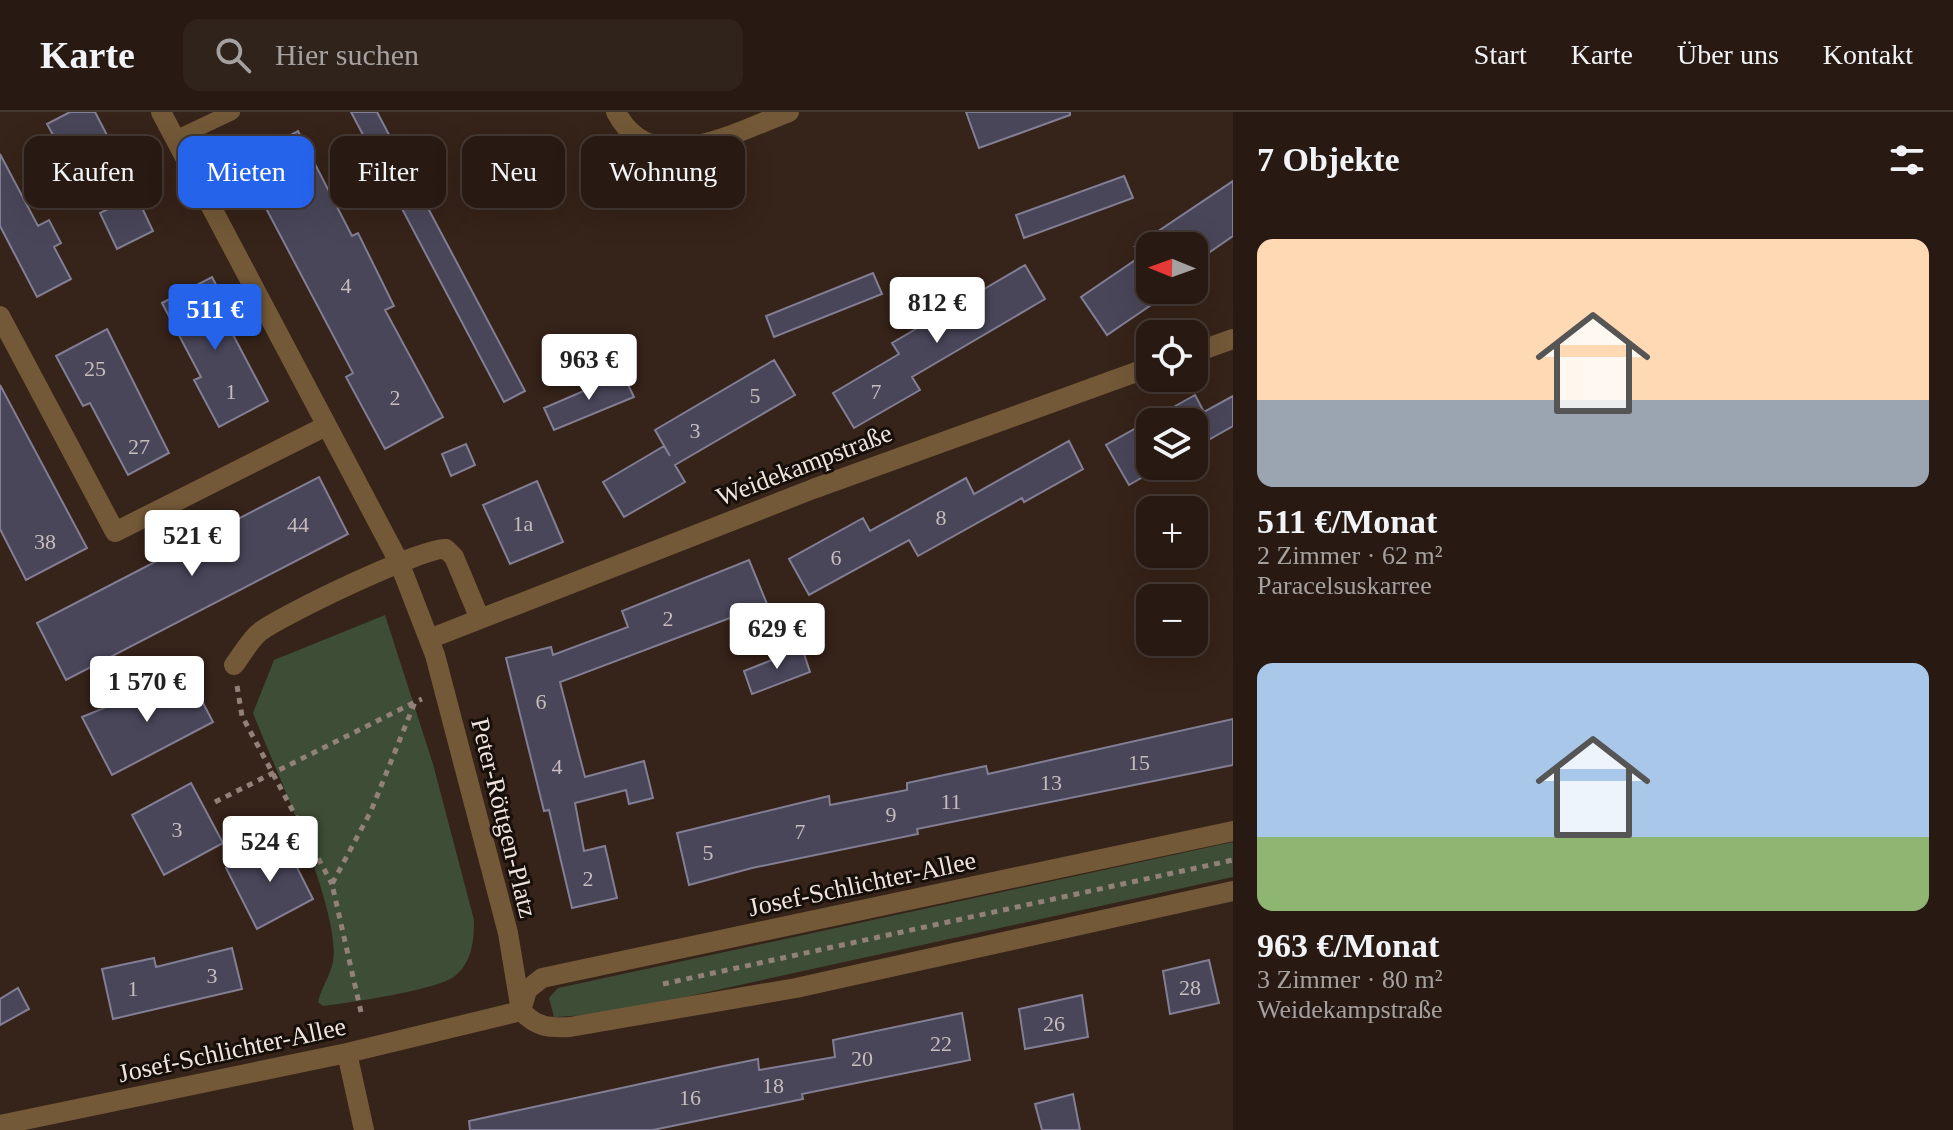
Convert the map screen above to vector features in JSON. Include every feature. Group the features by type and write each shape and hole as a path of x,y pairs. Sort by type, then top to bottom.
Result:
{"street":[{"name":"Peter-Röttgen-Platz","path":"161,112 399,562 444,688 508,933 521,1011"},
{"path":"616,112 634,138 658,147 684,150 789,112"},
{"path":"0,316 115,532 326,426"},
{"path":"1208,348 1233,339"},
{"name":"Weidekampstraße","path":"480,619 813,489 1136,372"},
{"path":"234,665 259,632 399,562 436,547 446,549 454,557 480,619 429,639"},
{"name":"Josef-Schlichter-Allee","path":"0,1125 347,1053 521,1011 527,990 542,978 1233,831"},
{"path":"521,1011 534,1024 546,1029 570,1027 796,988 1233,891"},
{"path":"347,1053 364,1130"}],"lane":[{"path":"175,139 232,112"}],"path":[{"path":"234,665 242,716 332,884 361,1012"},
{"path":"215,802 444,688"},
{"path":"332,884 371,811 415,702"},
{"path":"652,986 1233,860"}],"green space":[{"path":"385,615 433,764 474,920 472,943 461,970 445,981 392,995 323,1006 318,1002 333,961 333,939 327,909 304,838 253,713 274,660"},
{"path":"1233,842 1233,877 607,1014 554,1017 549,998 558,988"}],"building":[{"path":"70,112 95,112 107,136 54,136 47,124"},
{"path":"351,112 377,112 390,136 364,136"},
{"path":"966,112 1070,112 1070,115 979,148"},
{"path":"0,154 24,199 24,208 28,208 38,226 49,220 61,243 54,247 71,279 37,297 0,226"},
{"path":"314,162 330,193 330,208 338,208 352,236 358,233 394,306 385,310 443,417 385,449 346,377 353,373 266,208 314,208"},
{"path":"1124,176 1133,198 1024,238 1016,215"},
{"path":"1233,181 1233,236 1208,253 1208,232 1157,232"},
{"path":"110,208 142,208 153,231 117,249 100,213"},
{"path":"402,208 428,208 525,391 504,402"},
{"path":"1136,260 1136,304 1152,304 1107,335 1081,297"},
{"path":"1025,265 1045,299 912,377 920,390 854,428 833,393 899,354 892,343"},
{"path":"873,273 882,294 774,337 766,316"},
{"path":"212,277 238,327 231,331 268,401 219,427 194,380 201,377 162,303"},
{"path":"107,329 169,453 128,475 90,403 83,406 56,356"},
{"path":"774,360 795,395 675,465 685,482 624,517 603,482 664,446 670,456 655,430"},
{"path":"623,374 634,397 554,430 544,408"},
{"path":"0,385 87,548 26,580 0,529"},
{"path":"1195,395 1202,408 1172,408"},
{"path":"1233,396 1233,426 1208,440 1208,410"},
{"path":"1136,428 1138,480 1129,485 1106,445"},
{"path":"1069,441 1083,469 1024,502 1022,498 918,556 909,540 809,595 789,559 863,518 870,531 966,478 974,494"},
{"path":"466,444 475,465 451,476 442,454"},
{"path":"319,477 348,534 66,680 37,623"},
{"path":"537,481 563,542 510,564 483,505"},
{"path":"749,560 767,604 560,682 585,777 644,761 653,798 629,804 626,790 575,803 584,851 605,846 617,898 572,908 549,810 544,811 506,658 551,647 553,655 628,627 622,611"},
{"path":"802,648 810,672 752,694 744,671"},
{"path":"188,674 213,722 112,775 82,717 128,698 131,704"},
{"path":"1233,719 1233,765 917,829 918,834 752,868 689,885 677,833 829,796 830,805 907,790 907,783 986,766 988,774"},
{"path":"191,783 223,843 164,875 132,815"},
{"path":"282,838 313,899 257,929 226,868"},
{"path":"232,948 242,989 113,1019 102,969 154,958 156,967"},
{"path":"1209,960 1219,1003 1170,1014 1163,971"},
{"path":"18,988 29,1009 0,1025 0,999"},
{"path":"1082,995 1088,1037 1025,1049 1019,1009"},
{"path":"962,1013 970,1060 802,1094 803,1099 653,1130 470,1130 469,1121 758,1059 759,1070 835,1057 833,1040"},
{"path":"1073,1094 1080,1130 1042,1130 1035,1104"}]}
